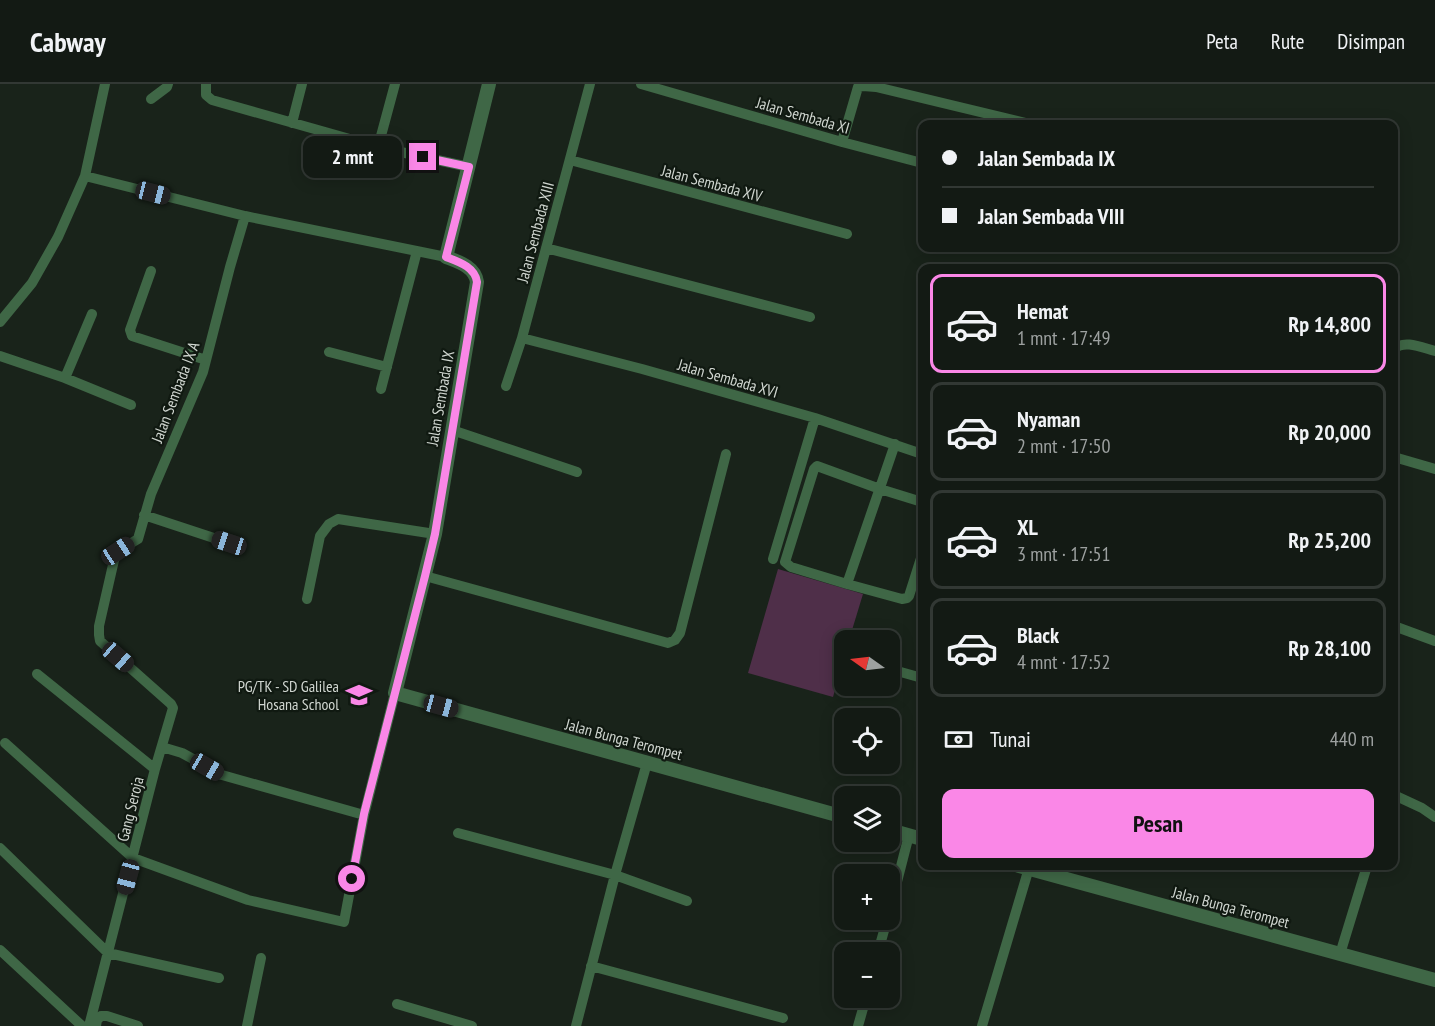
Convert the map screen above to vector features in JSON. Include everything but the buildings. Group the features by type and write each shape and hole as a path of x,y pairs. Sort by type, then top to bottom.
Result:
{"street":[{"path":"0,322 32,283 58,237 85,176 105,84"},
{"path":"151,99 168,84"},
{"path":"292,123 302,84"},
{"path":"378,147 395,84"},
{"path":"446,257 489,84"},
{"name":"Jalan Sembada XIII","path":"506,386 522,338 590,84"},
{"name":"Jalan Sembada XI","path":"641,84 918,162"},
{"path":"206,85 206,95 212,100 378,147 469,167"},
{"path":"843,142 858,87 863,86 876,87 1013,120"},
{"name":"Jalan Sembada XIV","path":"570,160 847,234"},
{"name":"Jalan Sembada IX","path":"85,176 245,216 446,257 473,272 477,282 435,534 364,814 344,922 248,900 133,858"},
{"name":"Jalan Sembada IX A","path":"171,704 100,641 99,635 115,556 118,551 138,538 154,486 202,372 245,216"},
{"path":"546,248 810,317"},
{"path":"381,389 417,251"},
{"path":"151,271 130,333 132,336 206,360"},
{"path":"65,378 92,314"},
{"name":"Jalan Sembada XVI","path":"522,338 815,418 918,453"},
{"path":"1398,345 1410,344 1435,351"},
{"path":"329,352 387,367"},
{"path":"0,356 65,378 131,405"},
{"path":"773,559 815,418"},
{"path":"452,430 577,472"},
{"path":"847,584 895,444"},
{"path":"425,576 668,643 675,640 680,633 726,454"},
{"path":"1398,458 1435,469"},
{"path":"918,501 817,466 814,469 785,562 791,567 902,599 909,596 918,568"},
{"path":"144,515 229,543"},
{"path":"307,599 320,536 329,524 338,519 435,534"},
{"path":"1398,627 1435,641"},
{"path":"900,672 918,677"},
{"path":"37,674 155,769"},
{"name":"Jalan Bunga Terompet","path":"395,693 834,814"},
{"name":"Gang Seroja","path":"89,1026 155,769 173,712 171,704"},
{"path":"5,743 133,858"},
{"path":"162,747 182,753 222,775 364,814"},
{"path":"576,1026 647,763"},
{"path":"1398,797 1435,817"},
{"path":"459,833 615,875 687,901"},
{"path":"900,833 916,837 900,881"},
{"path":"0,849 108,953 219,978"},
{"path":"982,1026 1023,870"},
{"name":"Jalan Bunga Terompet","path":"1050,870 1435,980"},
{"path":"1340,954 1366,870"},
{"path":"0,950 82,1026"},
{"path":"247,1026 261,958"},
{"path":"591,966 783,1018"},
{"path":"397,1004 472,1026"},
{"path":"858,1026 863,1008"},
{"path":"96,1026 101,1016 107,1016 138,1026"}],"shaded area":[{"path":"778,569 863,594 852,630 834,630 833,697 748,673"}],"place":[{"name":"PG/TK - SD Galilea Hosana School","path":"359,695"}],"route":[{"path":"352,879 364,814 435,534 477,282 473,272 446,257 469,167 423,157"}]}
